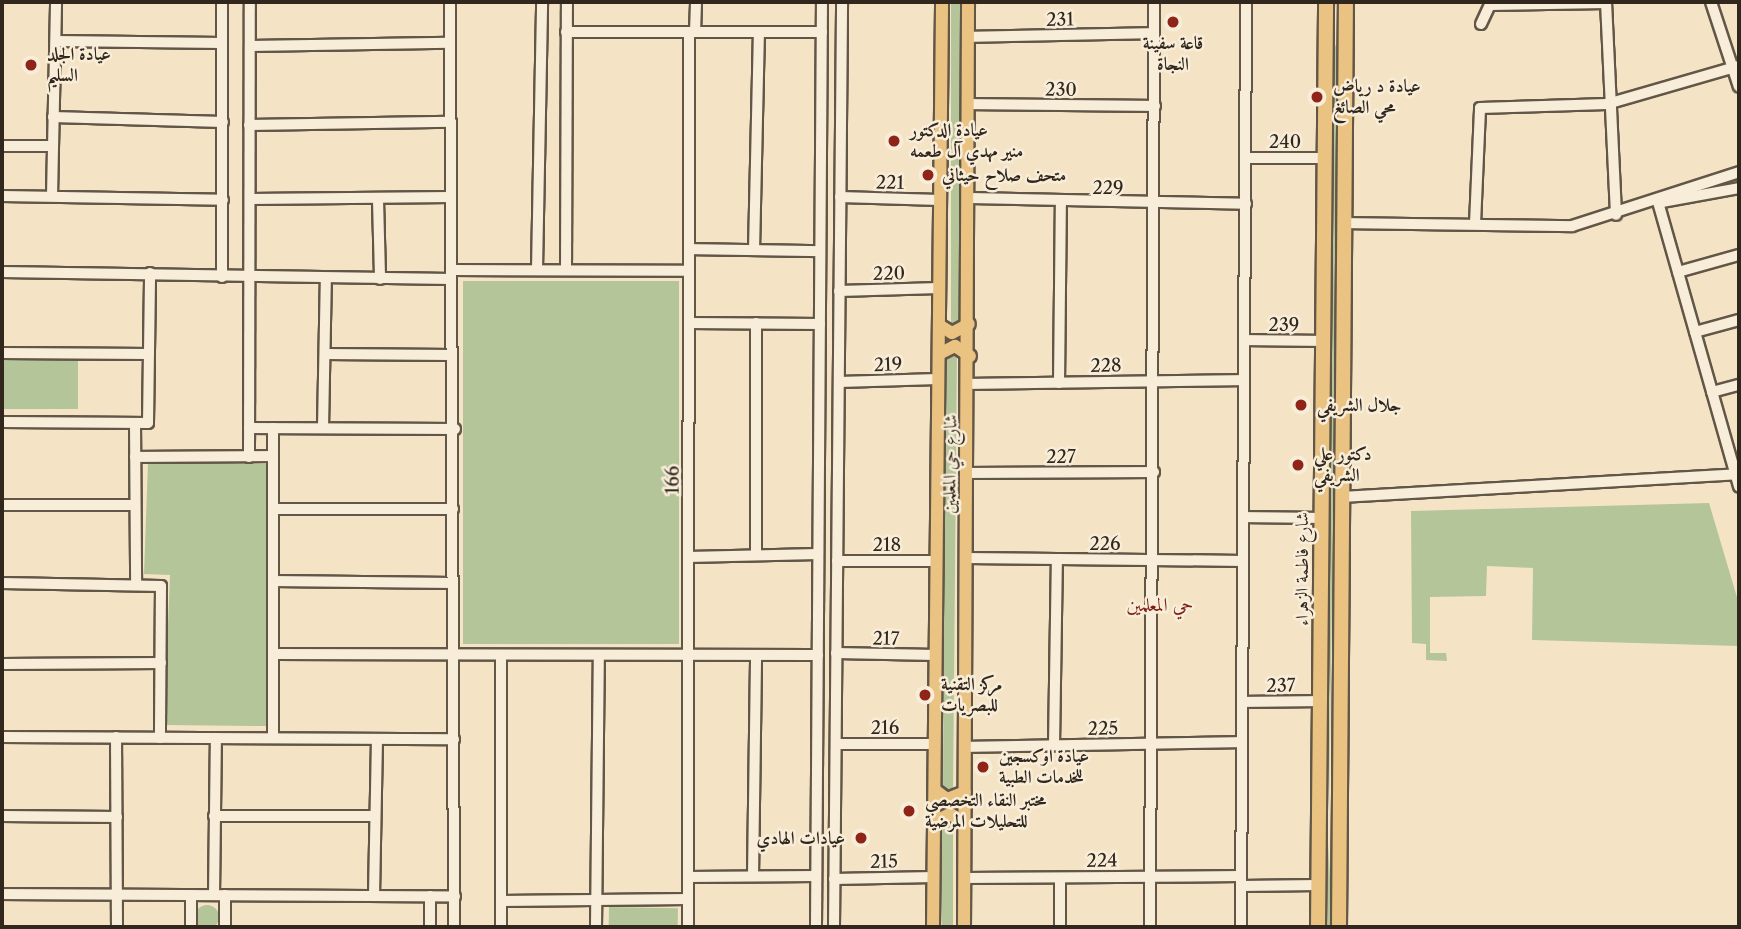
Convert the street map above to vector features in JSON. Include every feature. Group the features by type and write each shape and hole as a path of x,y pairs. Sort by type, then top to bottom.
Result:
{"highway":[{"name":"شارع فاطمة الزهراء","path":"1318,927 1326,2"},
{"path":"1339,927 1346,2"},
{"path":"1326,19 1346,21"},
{"path":"1326,43 1346,44"},
{"path":"1319,820 1339,822"},
{"path":"1319,848 1339,848"}],"main road":[{"name":"شارع حي المعلمين","path":"933,927 942,2"},
{"name":"شارع حي المعلمين","path":"964,927 970,356 968,2"},
{"path":"939,326 956,333 969,324"},
{"path":"939,354 955,346 970,356"},
{"path":"935,790 947,799 965,792"},
{"path":"934,822 950,814 965,823"}],"street":[{"path":"52,196 56,2"},
{"path":"222,2 222,277"},
{"path":"249,457 250,2"},
{"path":"450,2 451,274 455,429 454,927"},
{"path":"537,270 542,2"},
{"path":"566,2 566,270"},
{"name":"166","path":"688,927 689,249 692,32 696,2"},
{"path":"816,926 822,2"},
{"path":"834,926 842,2"},
{"path":"1150,927 1156,204 1154,2"},
{"path":"1241,927 1246,2"},
{"path":"1481,24 1486,9 1498,4 1606,2 1606,104 1616,215"},
{"path":"1711,2 1736,66 1739,87"},
{"path":"566,32 822,32"},
{"path":"754,250 759,32"},
{"name":"231","path":"968,37 1154,33"},
{"path":"55,41 222,43"},
{"path":"250,46 450,43"},
{"path":"1475,224 1480,108 1606,104 1736,66"},
{"name":"230","path":"967,104 1155,106"},
{"path":"53,117 223,122"},
{"path":"250,125 451,122"},
{"path":"821,123 830,132 841,124"},
{"path":"821,150 830,141 840,149"},
{"path":"2,146 53,146"},
{"name":"240","path":"1246,158 1325,158"},
{"path":"1344,223 1572,226 1658,202 1739,172"},
{"path":"1658,202 1739,188"},
{"path":"2,196 223,200"},
{"path":"250,199 378,200 451,197"},
{"name":"221","path":"840,197 940,200"},
{"name":"229","path":"970,198 1061,203 1245,204"},
{"path":"378,200 380,279"},
{"path":"1658,202 1739,487"},
{"path":"1059,383 1061,203"},
{"path":"689,249 820,251"},
{"path":"1678,272 1739,255"},
{"path":"2,272 380,279 537,270 689,271"},
{"path":"2,422 148,423 150,273"},
{"path":"323,428 326,278"},
{"name":"220","path":"839,291 939,288"},
{"path":"1695,332 1739,320"},
{"path":"689,323 820,324"},
{"path":"756,323 756,555"},
{"name":"239","path":"1245,340 1323,341"},
{"path":"2,353 149,354"},
{"path":"325,354 452,355"},
{"name":"219","path":"839,382 938,379"},
{"name":"228","path":"969,384 1244,380"},
{"path":"1712,392 1739,385"},
{"path":"135,423 135,582"},
{"path":"249,428 455,429"},
{"path":"273,428 273,738"},
{"path":"1727,444 1739,440"},
{"path":"135,457 273,456"},
{"name":"227","path":"968,473 1153,472"},
{"path":"1342,497 1736,474"},
{"path":"2,505 135,505"},
{"path":"273,509 453,509"},
{"path":"1243,517 1321,518"},
{"path":"688,556 818,554"},
{"name":"226","path":"967,558 1243,561"},
{"path":"1054,745 1056,559"},
{"name":"218","path":"837,561 937,561"},
{"path":"273,581 453,583"},
{"path":"2,583 135,582 161,586 160,738"},
{"path":"818,601 827,610 836,602"},
{"path":"818,627 827,617 836,626"},
{"name":"217","path":"836,653 936,655"},
{"path":"273,654 818,655"},
{"path":"501,655 501,927"},
{"path":"596,927 599,655"},
{"path":"753,876 756,655"},
{"path":"2,664 161,663"},
{"name":"237","path":"1242,702 1320,701"},
{"path":"2,737 454,739"},
{"path":"116,737 117,927"},
{"path":"216,738 214,816 219,895 225,927"},
{"path":"374,895 377,738"},
{"name":"225","path":"965,747 1242,742"},
{"name":"216","path":"836,744 935,744"},
{"path":"2,816 117,817"},
{"path":"214,816 375,816"},
{"path":"688,877 816,876"},
{"name":"215","path":"834,879 934,877"},
{"path":"1060,877 1060,927"},
{"name":"224","path":"964,878 1151,877 1318,885"},
{"path":"2,894 455,896"},
{"path":"191,895 191,927"},
{"path":"430,896 430,927"},
{"path":"501,901 688,899"},
{"path":"816,901 825,909 834,902"},
{"path":"816,926 824,918 834,926"}],"green space":[{"path":"951,2 962,2 962,328 951,328"},
{"path":"1335,45 1339,49 1329,824 1332,46"},
{"path":"463,281 679,281 679,644 463,644"},
{"path":"945,351 957,351 953,794 943,794"},
{"path":"2,358 78,358 78,409 2,409"},
{"path":"148,462 266,464 266,726 164,725 170,575 144,574"},
{"path":"1709,503 1739,604 1739,646 1532,640 1533,568 1487,566 1486,596 1430,597 1430,653 1446,653 1447,661 1426,660 1426,644 1412,643 1411,511"},
{"path":"942,818 953,818 953,927 942,927"},
{"path":"1328,844 1333,927 1324,927 1325,846"},
{"path":"207,905 215,909 219,917 215,925 207,929 199,925 195,917 199,909"},
{"path":"609,907 678,908 678,927 609,927"}],"place":[{"name":"قاعة سفينة النجاة","path":"1173,22"},
{"name":"عيادة الجلد السليم","path":"31,65"},
{"name":"عيادة د رياض محي الصائغ","path":"1317,97"},
{"name":"عيادة الدكتور منير مهدي آل طعمه","path":"894,141"},
{"name":"متحف صلاح حيثاني","path":"928,175"},
{"name":"جلال الشريفي","path":"1301,405"},
{"name":"دكتور علي الشريفي","path":"1298,465"},
{"name":"مركز التقنية للبصريات","path":"925,695"},
{"name":"عيادة اوكسجين للخدمات الطبية","path":"983,767"},
{"name":"مختبر النقاء التخصصي للتحليلات المرضية","path":"909,811"},
{"name":"عيادات الهادي","path":"861,838"}],"district":[{"name":"حي المعلمين","path":"1160,605"}]}
